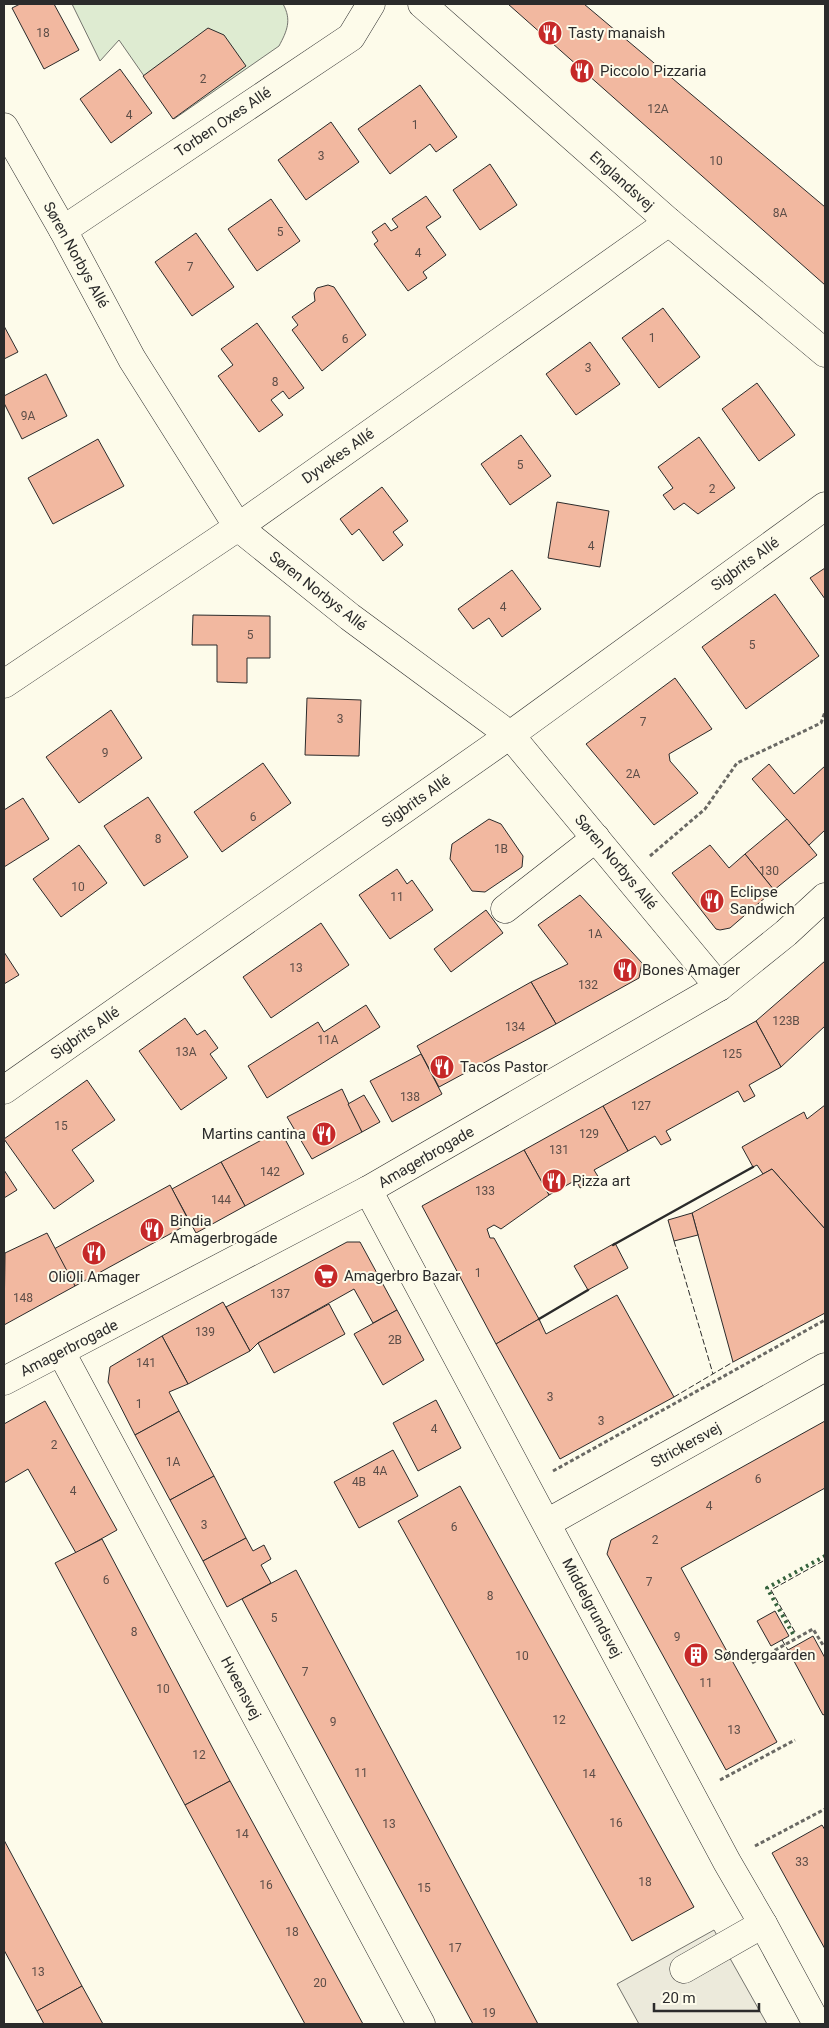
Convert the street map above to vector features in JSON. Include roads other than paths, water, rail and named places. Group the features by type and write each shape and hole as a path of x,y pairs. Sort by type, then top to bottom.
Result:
{"street":[{"name":"Torben Oxes Allé","path":"63,230 351,36 371,4"},
{"name":"Englandsvej","path":"422,4 669,222 825,353"},
{"name":"Søren Norbys Allé","path":"4,127 63,230 132,358 238,528 350,617 510,735 719,987"},
{"name":"Dyvekes Allé","path":"4,684 238,528 669,222"},
{"name":"Sigbrits Allé","path":"4,1090 510,735 825,506"},
{"path":"505,909 596,838"},
{"name":"Amagerbrogade","path":"4,1381 368,1190 719,987 786,933 825,897"},
{"name":"Middelgrundsvej","path":"368,1190 727,1862 817,2024"},
{"name":"Hveensvej","path":"61,1352 421,2024"},
{"name":"Strickersvej","path":"547,1523 825,1367"},
{"path":"684,1969 763,1924"}],"place":[{"name":"Tasty manaish","path":"550,33"},
{"name":"Piccolo Pizzaria","path":"582,71"},
{"name":"Eclipse Sandwich","path":"712,901"},
{"name":"Bones Amager","path":"625,970"},
{"name":"Tacos Pastor","path":"442,1067"},
{"name":"Martins cantina","path":"324,1134"},
{"name":"Pizza art","path":"554,1181"},
{"name":"Bindia Amagerbrogade","path":"152,1230"},
{"name":"OliOli Amager","path":"94,1253"},
{"name":"Amagerbro Bazar","path":"326,1276"},
{"name":"Søndergaarden","path":"696,1655"}]}
